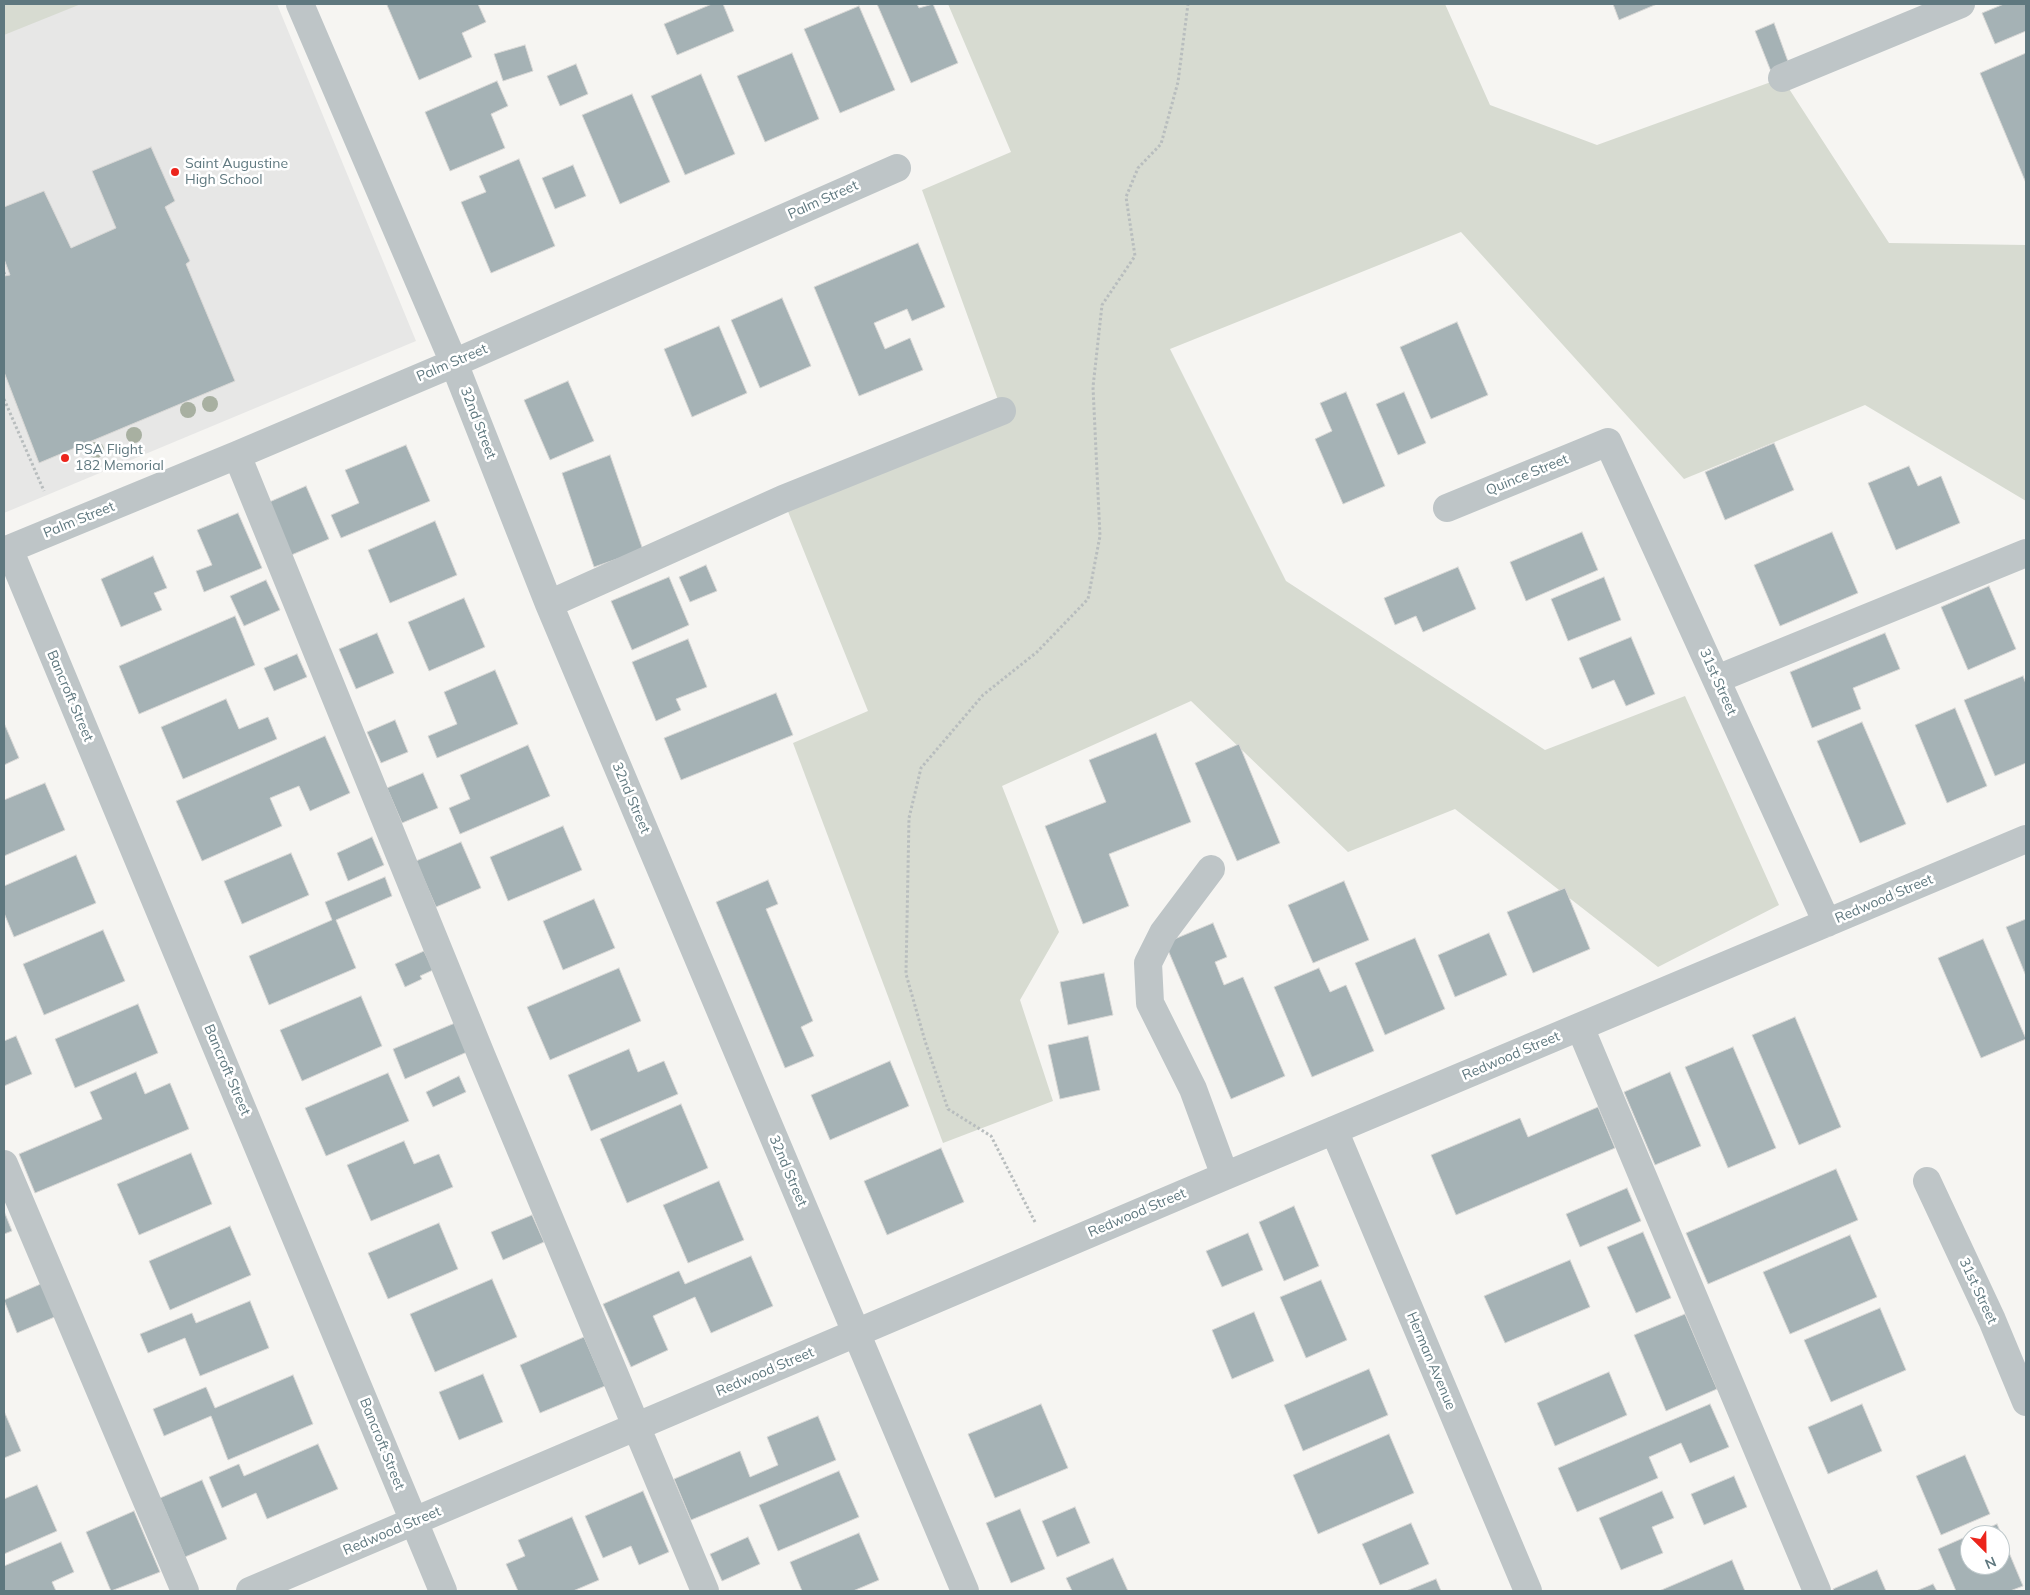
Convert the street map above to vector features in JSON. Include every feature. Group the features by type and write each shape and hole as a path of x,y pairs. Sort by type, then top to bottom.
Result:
{"street":[{"name":"32nd Street","path":"300,4 454,363 549,604 964,1591"},
{"path":"1782,78 1961,4"},
{"name":"Palm Street","path":"6,550 454,363 897,168"},
{"path":"549,604 783,499 1002,412"},
{"name":"Quince Street","path":"1447,508 1608,442"},
{"name":"31st Street","path":"1608,442 1827,923"},
{"path":"237,455 486,1066 705,1591"},
{"name":"Bancroft Street","path":"6,550 443,1591"},
{"path":"1717,679 2026,553"},
{"name":"Redwood Street","path":"250,1591 1224,1176 2026,839"},
{"path":"1211,869 1163,933 1148,963 1150,1003 1194,1089 1224,1176"},
{"path":"1580,1027 1817,1591"},
{"name":"Herman Avenue","path":"1334,1130 1528,1591"},
{"path":"4,1164 185,1591"},
{"name":"31st Street","path":"1927,1181 1992,1320 2026,1402"}],"path":[{"path":"1050,1250 991,1136 948,1109 925,1041 906,974 909,818 921,768 983,695 1037,652 1088,599 1100,536 1093,387 1102,305 1136,256 1126,198 1138,168 1161,144 1178,82 1188,4"},
{"path":"4,399 44,490"}],"shaded area":[{"name":"Saint Augustine High School","path":"4,4 277,4 416,341 4,513"},
{"path":"4,4 81,4 4,35"},
{"path":"948,4 1445,4 1490,105 1597,145 1782,78 1889,243 2026,245 2026,501 1865,405 1684,479 1461,232 1170,349 1286,581 1545,750 1685,696 1779,905 1658,967 1455,809 1348,852 1191,701 1002,786 1059,932 1020,1000 1053,1101 943,1143 793,743 868,711 783,499 1002,411 922,190 1011,152"}],"building":[{"path":"478,4 486,22 462,33 472,57 419,80 387,5"},
{"path":"712,4 723,4 734,31 677,55 664,24"},
{"path":"877,4 917,4 919,8 933,4 958,63 911,83"},
{"path":"1613,4 1657,4 1619,20"},
{"path":"2004,4 2026,4 2026,31 1995,44 1982,13"},
{"path":"859,6 895,90 840,113 804,29"},
{"path":"1774,23 1790,67 1772,74 1755,31"},
{"path":"525,45 533,71 503,81 494,54"},
{"path":"792,53 819,119 765,142 737,76"},
{"path":"2026,53 2026,183 1980,73"},
{"path":"576,64 588,94 560,106 547,76"},
{"path":"701,74 735,154 685,175 651,96"},
{"path":"497,81 508,106 491,114 505,148 450,171 425,112"},
{"path":"632,94 670,182 620,204 582,115"},
{"path":"151,147 175,201 165,207 190,261 186,264 235,381 39,463 4,372 4,276 10,275 4,259 4,207 44,191 71,248 116,228 92,171"},
{"path":"519,159 555,246 491,273 461,202 486,192 479,176"},
{"path":"573,165 586,196 555,209 542,178"},
{"path":"918,243 945,307 912,321 907,309 874,323 885,349 910,338 923,370 859,396 814,287"},
{"path":"782,298 811,366 760,388 731,320"},
{"path":"1457,322 1488,395 1431,419 1400,347"},
{"path":"719,326 747,393 692,417 664,349"},
{"path":"568,381 594,441 550,460 524,400"},
{"path":"1346,392 1385,486 1343,504 1315,439 1332,431 1320,403"},
{"path":"1404,392 1426,443 1398,455 1376,404"},
{"path":"1774,443 1794,490 1725,520 1705,472"},
{"path":"406,445 430,501 341,538 331,515 359,503 345,470"},
{"path":"610,455 643,550 594,567 562,473"},
{"path":"1909,466 1918,486 1941,476 1960,523 1896,550 1868,483"},
{"path":"306,486 329,539 289,556 267,503"},
{"path":"238,513 262,568 204,592 196,571 212,565 197,530"},
{"path":"435,521 457,575 390,603 368,550"},
{"path":"1582,532 1598,570 1526,601 1510,562"},
{"path":"1832,532 1858,593 1780,626 1754,565"},
{"path":"153,556 167,588 154,593 162,610 121,627 101,579"},
{"path":"706,565 717,591 690,602 679,577"},
{"path":"1458,567 1476,609 1423,632 1416,616 1395,625 1384,598"},
{"path":"669,577 689,625 632,650 611,601"},
{"path":"1604,577 1621,620 1568,641 1551,599"},
{"path":"266,580 280,610 244,626 230,596"},
{"path":"1989,586 2016,649 1968,670 1941,607"},
{"path":"464,598 485,647 429,671 408,622"},
{"path":"235,616 255,665 139,714 119,666"},
{"path":"377,633 394,673 356,689 339,649"},
{"path":"1885,633 1900,669 1853,688 1861,709 1812,728 1790,672"},
{"path":"1631,637 1655,694 1626,706 1614,680 1592,689 1579,658"},
{"path":"688,639 707,687 676,699 681,710 656,721 632,662"},
{"path":"297,654 307,677 274,691 264,668"},
{"path":"495,670 518,724 437,758 428,736 457,724 444,692"},
{"path":"2023,676 2026,684 2026,763 1995,776 1964,700"},
{"path":"776,693 793,735 681,780 664,738"},
{"path":"226,699 239,729 268,717 277,739 183,779 161,727"},
{"path":"1955,708 1987,786 1947,803 1915,725"},
{"path":"395,720 408,752 381,763 367,732"},
{"path":"1862,722 1906,824 1860,843 1817,741"},
{"path":"4,723 19,758 4,765"},
{"path":"1156,733 1191,822 1109,854 1129,906 1083,924 1045,826 1106,802 1089,760"},
{"path":"325,736 350,793 310,811 299,786 270,798 282,826 202,861 176,801"},
{"path":"1239,744 1280,843 1237,861 1195,763"},
{"path":"528,745 550,796 460,834 449,808 470,799 460,775"},
{"path":"423,773 438,808 402,823 387,788"},
{"path":"45,783 65,830 4,856 4,800"},
{"path":"563,826 582,870 508,901 490,857"},
{"path":"372,837 384,865 348,881 337,853"},
{"path":"461,842 481,888 436,907 416,861"},
{"path":"291,853 309,895 242,924 224,881"},
{"path":"76,855 96,903 14,937 4,913 4,886"},
{"path":"385,877 392,896 336,920 356,968 269,1005 249,956 332,920 325,902"},
{"path":"768,880 778,904 766,909 813,1021 801,1027 814,1056 785,1068 716,902"},
{"path":"1344,881 1369,940 1313,963 1288,905"},
{"path":"1565,888 1590,949 1533,973 1507,912"},
{"path":"594,899 615,948 563,970 543,921"},
{"path":"2026,919 2026,976 2006,927"},
{"path":"1213,923 1227,957 1215,962 1224,985 1243,977 1285,1076 1231,1099 1165,943"},
{"path":"103,930 125,981 44,1015 23,964"},
{"path":"1489,933 1507,975 1455,997 1438,955"},
{"path":"1415,938 1445,1009 1385,1035 1355,963"},
{"path":"1983,939 2026,1039 1981,1058 1938,958"},
{"path":"424,951 433,970 420,976 422,979 405,987 395,964"},
{"path":"619,968 641,1021 550,1060 527,1007"},
{"path":"1319,968 1330,992 1346,985 1374,1051 1312,1077 1274,987"},
{"path":"1104,973 1113,1015 1068,1025 1060,982"},
{"path":"361,996 382,1046 302,1081 280,1030"},
{"path":"138,1004 158,1053 75,1088 55,1039"},
{"path":"1795,1017 1841,1127 1799,1145 1752,1035"},
{"path":"455,1023 467,1052 405,1079 393,1049"},
{"path":"16,1036 32,1074 4,1086 4,1041"},
{"path":"1088,1036 1100,1090 1060,1099 1048,1045"},
{"path":"1733,1047 1776,1148 1728,1168 1685,1067"},
{"path":"629,1049 638,1072 664,1061 678,1094 591,1131 568,1075"},
{"path":"890,1061 909,1106 830,1140 811,1095"},
{"path":"136,1072 145,1094 170,1083 189,1129 35,1193 19,1154 102,1119 90,1092"},
{"path":"1670,1072 1701,1146 1655,1165 1624,1092"},
{"path":"388,1073 409,1121 326,1156 305,1108"},
{"path":"459,1076 466,1092 433,1107 426,1092"},
{"path":"681,1104 708,1168 627,1203 600,1139"},
{"path":"1598,1107 1615,1148 1456,1215 1431,1155 1520,1118 1528,1137"},
{"path":"404,1141 414,1164 439,1154 453,1187 371,1221 347,1165"},
{"path":"941,1148 964,1202 887,1235 864,1181"},
{"path":"191,1153 212,1204 139,1235 117,1184"},
{"path":"1836,1169 1858,1220 1708,1284 1686,1233"},
{"path":"719,1181 744,1240 688,1263 663,1205"},
{"path":"1627,1188 1641,1221 1580,1247 1566,1214"},
{"path":"1294,1206 1319,1266 1284,1281 1259,1222"},
{"path":"4,1211 12,1231 4,1234"},
{"path":"532,1215 544,1242 503,1260 491,1232"},
{"path":"439,1223 458,1269 388,1299 368,1253"},
{"path":"230,1226 251,1275 170,1310 149,1261"},
{"path":"1643,1232 1671,1298 1636,1313 1607,1247"},
{"path":"1248,1233 1263,1270 1222,1287 1206,1251"},
{"path":"1850,1235 1877,1297 1790,1334 1763,1272"},
{"path":"751,1256 773,1306 711,1333 695,1297 653,1316 668,1350 631,1367 603,1304 679,1271 685,1284"},
{"path":"1570,1260 1590,1307 1505,1343 1484,1296"},
{"path":"492,1279 517,1337 435,1372 410,1314"},
{"path":"1321,1280 1347,1340 1306,1358 1280,1297"},
{"path":"43,1283 57,1316 17,1333 4,1300"},
{"path":"250,1301 269,1348 200,1376 185,1338 148,1353 140,1334 192,1313 196,1323"},
{"path":"1880,1308 1906,1370 1831,1402 1804,1340"},
{"path":"1254,1312 1274,1361 1232,1379 1212,1330"},
{"path":"1685,1314 1717,1389 1666,1411 1634,1335"},
{"path":"584,1337 605,1386 540,1413 520,1365"},
{"path":"1369,1369 1388,1415 1303,1451 1284,1405"},
{"path":"1609,1372 1627,1415 1555,1446 1537,1403"},
{"path":"483,1374 503,1422 459,1440 439,1392"},
{"path":"293,1375 313,1424 228,1460 211,1416 164,1436 153,1409 206,1387 215,1408"},
{"path":"1041,1404 1068,1468 995,1498 968,1434"},
{"path":"1710,1404 1729,1447 1690,1463 1681,1443 1649,1457 1658,1478 1577,1512 1558,1468"},
{"path":"1862,1404 1882,1451 1828,1474 1808,1427"},
{"path":"4,1411 21,1451 4,1458"},
{"path":"818,1416 836,1460 691,1520 674,1479 740,1451 750,1477 778,1465 767,1437"},
{"path":"1389,1434 1414,1493 1318,1534 1293,1475"},
{"path":"318,1444 338,1489 267,1519 256,1493 222,1508 209,1477 239,1464 244,1476"},
{"path":"1965,1455 1990,1514 1960,1525 1960,1527 1941,1535 1916,1476"},
{"path":"839,1471 859,1517 778,1551 759,1505"},
{"path":"1734,1476 1747,1507 1704,1525 1691,1494"},
{"path":"202,1480 227,1539 185,1557 160,1498"},
{"path":"37,1485 57,1531 4,1554 4,1499"},
{"path":"643,1491 669,1552 639,1565 631,1546 603,1558 585,1516"},
{"path":"1662,1491 1674,1518 1652,1527 1663,1553 1621,1570 1599,1518"},
{"path":"1075,1507 1090,1543 1057,1557 1042,1521"},
{"path":"1020,1509 1045,1569 1011,1583 986,1523"},
{"path":"134,1511 160,1572 111,1591 86,1532"},
{"path":"572,1517 599,1580 573,1591 518,1591 506,1564 525,1556 518,1540"},
{"path":"1411,1523 1429,1564 1380,1585 1362,1544"},
{"path":"859,1533 879,1580 853,1591 802,1591 790,1562"},
{"path":"748,1537 760,1564 722,1581 710,1554"},
{"path":"1960,1539 1960,1575 2010,1575 2010,1555 2023,1586 2010,1591 1956,1591 1938,1549"},
{"path":"61,1542 74,1572 52,1582 56,1591 4,1591 4,1566"},
{"path":"1113,1558 1128,1591 1072,1591 1066,1578"},
{"path":"1732,1560 1745,1591 1659,1591"},
{"path":"1877,1570 1886,1591 1834,1591 1833,1589"},
{"path":"1436,1579 1441,1591 1406,1591"},
{"path":"1933,1584 1937,1591 1916,1591"}],"place":[{"name":"Saint Augustine High School","path":"175,172"},
{"name":"PSA Flight 182 Memorial","path":"65,458"}]}
